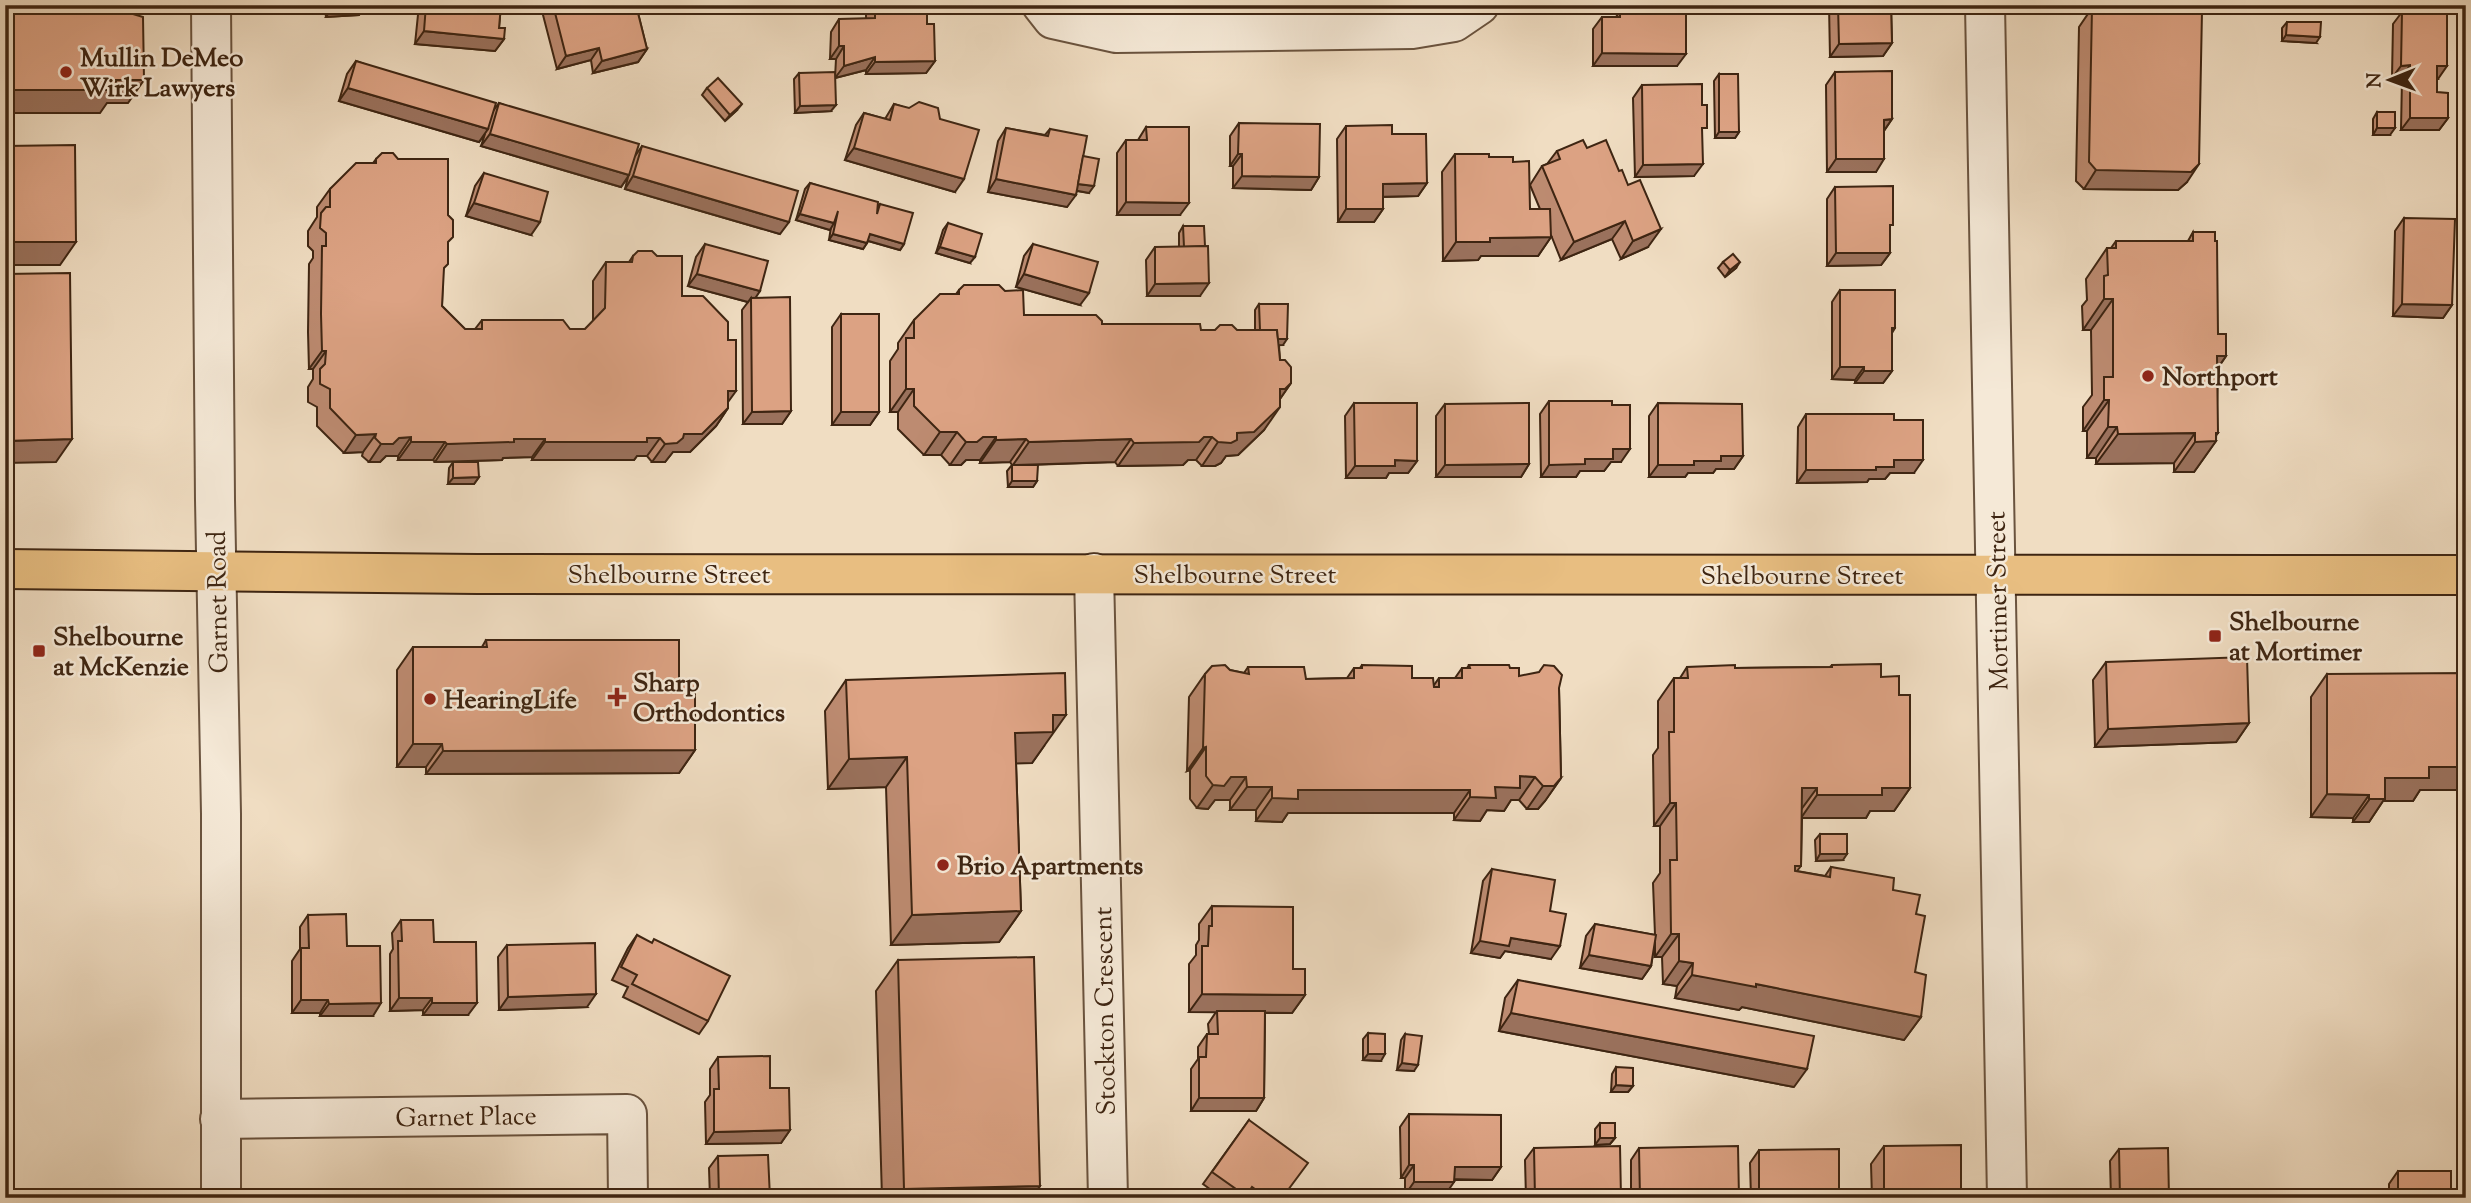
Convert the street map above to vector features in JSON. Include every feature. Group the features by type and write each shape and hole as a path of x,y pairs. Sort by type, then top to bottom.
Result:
{"main road":[{"name":"Shelbourne Street","path":"5,569 477,574 1997,573 2466,576"}],"street":[{"name":"Garnet Road","path":"211,5 222,814 221,1198"},
{"path":"1048,12 1116,33 1412,29 1454,22 1479,5"},
{"name":"Mortimer Street","path":"1985,5 2007,1198"},
{"name":"Stockton Crescent","path":"1094,573 1108,1198"},
{"name":"Garnet Place","path":"220,1119 627,1114 628,1198"}],"building":[{"name":"Mullin DeMeo Wirk Lawyers","path":"5,5 103,5 143,17 144,80 116,80 116,90 5,90"},
{"path":"426,5 501,5 499,28 505,28 504,39 424,31"},
{"path":"553,5 636,5 647,49 602,61 599,48 566,56"},
{"path":"875,5 927,5 927,24 934,24 935,61 875,62 875,57 844,66 844,46 839,46 839,19 875,18"},
{"path":"1635,5 1686,5 1686,54 1602,53 1602,17 1620,17 1620,11 1635,12"},
{"path":"1838,5 1891,5 1892,43 1839,44"},
{"path":"2095,5 2198,5 2202,11 2199,164 2191,172 2096,170 2089,162 2092,8"},
{"path":"2402,12 2447,12 2447,66 2437,66 2437,92 2448,93 2448,118 2410,118 2410,65 2401,66"},
{"path":"2287,22 2321,22 2320,37 2286,35"},
{"path":"356,61 496,103 488,129 348,88"},
{"path":"1892,71 1892,119 1884,120 1884,159 1836,159 1835,72"},
{"path":"835,72 836,105 800,106 799,73"},
{"path":"1719,74 1738,74 1739,132 1719,132"},
{"path":"718,78 742,104 730,115 707,88"},
{"path":"1702,84 1702,105 1707,105 1707,128 1702,128 1703,164 1643,165 1642,85"},
{"path":"919,102 938,108 940,119 979,130 964,179 854,148 864,113 890,120 894,104 909,108"},
{"path":"499,103 639,144 629,175 490,134"},
{"path":"2377,112 2395,112 2395,128 2377,128"},
{"path":"1239,123 1320,124 1319,177 1242,176 1242,154 1238,154"},
{"path":"1392,125 1392,134 1426,134 1427,183 1383,184 1383,209 1346,209 1346,126"},
{"path":"1146,127 1189,127 1189,203 1126,202 1126,140 1147,140"},
{"path":"1006,128 1048,136 1050,129 1087,136 1076,195 996,179"},
{"path":"1583,140 1587,148 1606,140 1628,185 1640,180 1661,229 1633,241 1625,221 1574,242 1542,166 1560,159 1557,151"},
{"path":"75,145 76,242 5,242 5,146"},
{"path":"642,146 798,191 789,222 633,176"},
{"path":"382,153 393,153 398,159 448,159 448,215 453,220 453,237 448,242 442,306 465,329 482,329 482,320 563,320 570,329 585,329 605,308 606,262 632,262 638,251 652,251 657,256 682,256 682,296 703,296 728,322 728,340 736,340 736,391 728,391 728,408 702,434 684,434 677,443 665,444 660,438 647,438 647,442 545,442 545,439 514,439 514,442 447,444 411,442 411,437 399,438 393,444 381,444 375,438 376,434 356,435 330,408 330,389 320,384 320,369 325,364 326,351 322,351 321,314 322,246 326,246 326,233 320,228 321,213 326,207 330,207 330,189 356,163 376,163"},
{"path":"1455,154 1489,154 1489,157 1513,157 1513,162 1529,161 1530,209 1550,209 1551,237 1490,238 1490,242 1456,242"},
{"path":"1083,156 1099,159 1094,186 1078,184"},
{"path":"484,173 548,192 540,222 474,203"},
{"path":"810,183 878,202 877,214 880,204 913,213 904,244 870,234 867,243 833,234 838,211 834,223 800,214"},
{"path":"1893,186 1890,253 1836,253 1835,187"},
{"path":"2404,218 2455,219 2452,305 2402,304"},
{"path":"948,223 982,234 975,257 940,247"},
{"path":"1183,226 1204,226 1205,246 1184,247"},
{"name":"Northport","path":"2193,232 2215,232 2217,241 2218,334 2226,334 2226,356 2217,356 2216,441 2195,442 2195,433 2118,434 2117,427 2108,427 2109,400 2104,400 2104,377 2113,377 2113,299 2104,299 2104,276 2108,275 2107,248 2116,248 2116,241 2193,241"},
{"path":"705,244 768,261 760,291 697,274"},
{"path":"1033,244 1098,262 1089,293 1024,274"},
{"path":"1208,246 1209,283 1155,284 1155,247"},
{"path":"1733,254 1740,262 1730,270 1723,262"},
{"path":"70,273 72,439 5,441 5,274"},
{"path":"964,285 999,285 1005,291 1023,290 1024,315 1096,315 1102,324 1200,324 1201,330 1215,330 1220,325 1232,325 1237,330 1277,330 1280,360 1285,360 1291,367 1291,383 1285,389 1280,389 1280,407 1254,432 1237,433 1237,440 1231,443 1218,442 1212,437 1204,437 1199,442 1134,443 1131,439 1029,442 1026,439 996,440 996,437 983,437 977,442 966,442 957,432 940,432 914,406 914,389 906,389 906,338 914,338 914,320 940,294 959,294"},
{"path":"1840,290 1895,290 1892,371 1864,371 1864,367 1840,367"},
{"path":"790,297 791,411 752,412 751,298"},
{"path":"1259,304 1288,304 1287,339 1278,339 1277,330 1260,330"},
{"path":"841,314 879,314 879,412 841,412"},
{"path":"1549,401 1612,401 1612,405 1630,405 1630,449 1613,449 1613,459 1585,459 1585,464 1549,465"},
{"path":"1354,403 1417,403 1417,461 1395,460 1395,466 1355,466"},
{"path":"1529,403 1529,464 1445,465 1445,404"},
{"path":"1658,403 1742,404 1743,456 1721,456 1721,461 1694,461 1694,465 1658,465"},
{"path":"1806,414 1894,414 1894,420 1923,420 1923,460 1894,460 1894,467 1876,467 1876,470 1806,470"},
{"path":"453,462 478,462 479,477 453,478"},
{"path":"1012,465 1038,465 1037,481 1012,481"},
{"path":"486,640 679,640 679,683 695,682 695,750 443,751 442,744 413,744 413,647 487,647"},
{"path":"2247,657 2249,723 2108,729 2106,662"},
{"path":"1881,664 1881,677 1899,676 1899,695 1910,695 1910,788 1882,788 1882,795 1817,795 1817,788 1802,788 1801,866 1795,866 1795,871 1830,877 1831,867 1894,878 1893,890 1920,895 1916,914 1925,916 1915,972 1926,975 1921,1017 1756,984 1756,987 1692,975 1693,963 1679,961 1679,934 1671,934 1670,860 1677,860 1676,803 1670,803 1669,732 1674,732 1674,678 1688,678 1687,667 1832,667"},
{"path":"1225,665 1230,670 1249,674 1248,667 1304,667 1306,679 1354,678 1354,668 1362,668 1362,665 1412,666 1412,678 1433,678 1434,687 1439,687 1439,678 1462,678 1462,668 1470,668 1469,665 1509,665 1510,668 1519,668 1519,676 1539,672 1544,665 1554,666 1562,675 1559,688 1561,778 1554,786 1543,786 1535,777 1520,776 1520,788 1495,787 1496,798 1470,797 1470,790 1298,790 1298,799 1272,798 1272,787 1247,787 1246,777 1231,777 1224,786 1213,785 1206,776 1206,747 1203,748 1205,674 1212,666"},
{"name":"Brio Apartments","path":"1065,673 1066,715 1053,715 1053,732 1015,733 1021,911 912,915 907,757 849,759 846,680"},
{"path":"2466,673 2466,767 2429,767 2429,778 2385,778 2385,799 2369,799 2369,795 2327,794 2327,674"},
{"path":"1820,834 1847,834 1847,854 1820,854"},
{"path":"1492,869 1555,880 1550,911 1566,914 1560,946 1511,938 1509,946 1480,941"},
{"path":"1212,906 1293,907 1293,969 1305,969 1305,995 1202,994 1202,946 1208,946"},
{"path":"346,914 347,946 380,946 381,1003 329,1004 328,1000 301,1000 301,948 309,948 308,915"},
{"path":"401,920 433,920 434,942 476,942 477,1003 432,1003 432,998 399,998 398,941 402,941"},
{"path":"1595,924 1656,935 1651,966 1589,955"},
{"path":"637,935 652,943 654,939 730,976 708,1021 632,984 637,975 621,967"},
{"path":"595,943 596,994 508,997 507,945"},
{"path":"1034,957 1040,1186 904,1189 898,960"},
{"path":"1518,980 1814,1036 1807,1069 1511,1013"},
{"path":"1217,1011 1265,1011 1264,1098 1199,1098 1199,1057 1206,1057 1207,1034 1218,1034"},
{"path":"1368,1033 1385,1034 1385,1054 1368,1054"},
{"path":"1405,1034 1422,1036 1418,1065 1402,1063"},
{"path":"770,1056 770,1088 789,1088 790,1130 714,1132 714,1089 719,1089 718,1057"},
{"path":"1616,1067 1633,1068 1633,1086 1616,1085"},
{"path":"1409,1114 1501,1115 1501,1167 1455,1167 1454,1182 1414,1182 1414,1165 1409,1165"},
{"path":"1249,1120 1308,1163 1282,1198 1267,1198 1252,1187 1246,1196 1212,1172"},
{"path":"1600,1123 1615,1123 1615,1138 1600,1138"},
{"path":"1961,1145 1961,1198 1884,1198 1884,1146"},
{"path":"1620,1146 1621,1198 1535,1198 1534,1148"},
{"path":"1738,1146 1739,1198 1640,1198 1639,1148"},
{"path":"2168,1148 2169,1198 2120,1198 2119,1149"},
{"path":"1839,1149 1839,1198 1759,1198 1759,1150"},
{"path":"768,1155 770,1198 719,1198 718,1156"},
{"path":"2398,1171 2451,1171 2451,1198 2398,1198"}],"place":[{"name":"Mullin DeMeo Wirk Lawyers","path":"66,72"},
{"name":"Northport","path":"2148,376"},
{"name":"Shelbourne at Mortimer","path":"2215,636"},
{"name":"Shelbourne at McKenzie","path":"39,651"},
{"name":"Sharp Orthodontics","path":"617,697"},
{"name":"HearingLife","path":"430,699"},
{"name":"Brio Apartments","path":"943,865"}]}
